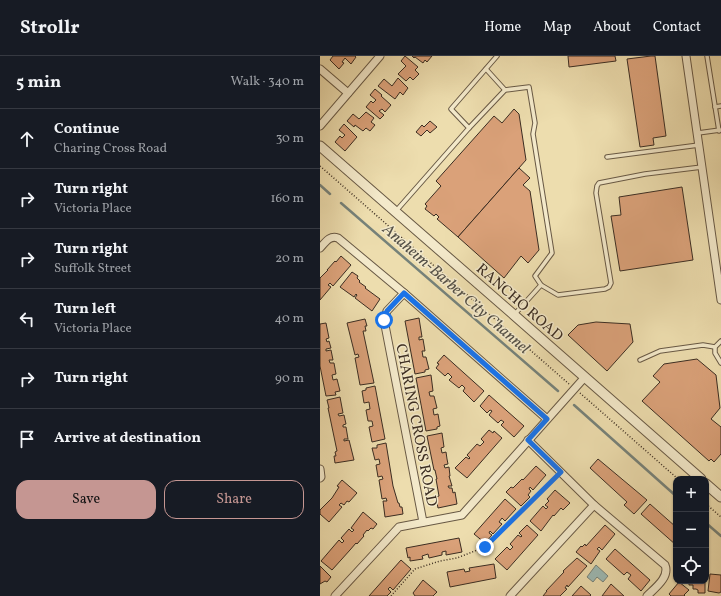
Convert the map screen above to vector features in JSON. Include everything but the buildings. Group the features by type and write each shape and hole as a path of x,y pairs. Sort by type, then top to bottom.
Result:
{"street":[{"path":"320,126 380,56"},
{"path":"686,56 721,300"},
{"path":"320,69 348,93"},
{"name":"RANCHO ROAD","path":"320,146 698,476"},
{"path":"320,248 329,239 334,237 338,238 404,293 547,419"},
{"name":"CHARING CROSS ROAD","path":"404,293 387,311 384,320 423,522"},
{"path":"335,596 399,527 462,515 585,377"},
{"path":"528,440 594,504 665,565 667,569 666,575 647,596"},
{"path":"320,469 322,477 320,478"},
{"path":"709,487 721,497"},
{"path":"510,596 594,504"}],"lane":[{"path":"468,128 451,109 498,56"},
{"path":"698,133 720,130 707,56"},
{"path":"486,69 505,90"},
{"path":"395,212 468,128 505,90 530,87 535,123 533,134 552,253 535,276 541,285 558,295 605,289 609,287 611,283 596,193 599,183 646,174 702,167"},
{"path":"715,107 721,106"},
{"path":"607,157 699,145"},
{"path":"514,315 541,285"},
{"path":"640,360 660,351 703,345 715,346 721,341"},
{"path":"715,346 715,353 721,363"}],"path":[{"path":"320,166 675,476"},
{"path":"391,596 414,568 456,558 485,547 561,472"},
{"path":"709,507 721,517"}],"water":[{"path":"596,565 608,576 603,582 597,577 593,582 587,577"}],"waterway":[{"name":"Anaheim-Barber City Channel","path":"320,185 330,194"},
{"name":"Anaheim-Barber City Channel","path":"341,203 558,391"},
{"name":"Anaheim-Barber City Channel","path":"574,405 673,493"},
{"name":"Anaheim-Barber City Channel","path":"709,526 721,536"}],"route":[{"path":"384,320 387,311 404,293 547,419 528,440 561,472 485,547"}]}
